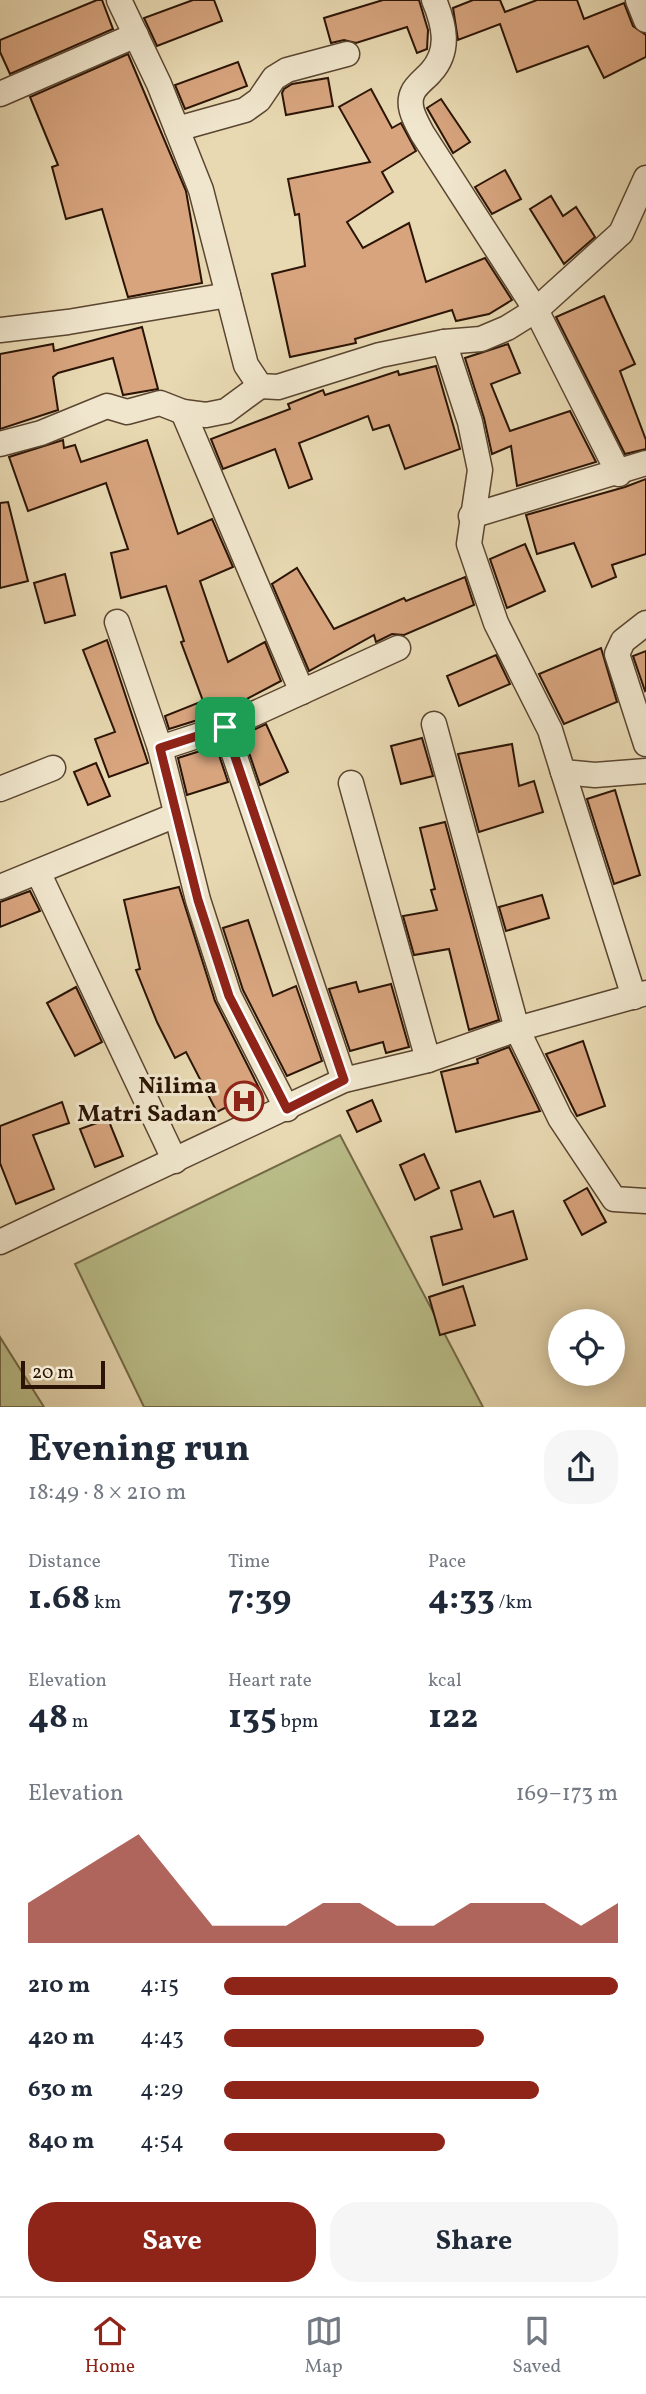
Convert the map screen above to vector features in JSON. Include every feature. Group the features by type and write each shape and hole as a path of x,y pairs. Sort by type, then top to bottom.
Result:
{"street":[{"path":"119,0 177,129 201,190 246,365 260,386"},
{"path":"434,0 444,30 443,49 434,69 412,92 411,110 422,133 536,310 619,474"},
{"path":"638,0 646,20"},
{"path":"0,94 136,35"},
{"path":"177,129 244,110 259,100 274,78 287,70 348,54"},
{"path":"0,444 41,433 107,406 127,412 160,403 183,412 206,415 226,411 260,386 278,387 368,358 444,342 481,339 507,328 536,310 621,233 645,183"},
{"path":"0,330 68,322 228,295"},
{"path":"0,1242 344,1080 428,1060 517,1029 640,995 550,730 496,623 480,581 469,544 471,516 480,470 470,422 444,342"},
{"path":"183,412 302,691"},
{"path":"471,516 619,474 646,463"},
{"path":"117,622 160,748 176,815 229,996 287,1109"},
{"path":"646,623 623,641 617,654 646,744"},
{"path":"160,748 225,727 398,648"},
{"path":"434,723 517,1029 560,1118 614,1199 646,1201"},
{"path":"225,727 344,1080"},
{"path":"0,789 54,768"},
{"path":"563,772 595,775 646,771"},
{"path":"351,783 428,1060"},
{"path":"0,887 176,815"},
{"path":"38,872 175,1161"}],"green space":[{"path":"340,1135 483,1407 144,1407 75,1264"},
{"path":"0,1337 44,1407 0,1407"}],"building":[{"path":"102,0 113,29 10,74 0,52 0,40"},
{"path":"193,0 214,0 222,21 157,46 144,18"},
{"path":"383,0 419,0 428,30 427,49 417,53 407,27 356,43 344,40 331,43 324,18"},
{"path":"473,0 500,0 505,12 537,0 577,0 584,19 624,3 633,26 646,35 646,57 604,78 588,46 517,72 500,24 458,40 453,8"},
{"path":"128,54 186,191 202,283 128,297 102,209 66,219 52,167 58,165 30,97"},
{"path":"238,62 247,86 185,109 175,85"},
{"path":"328,78 333,106 286,115 282,93 284,89 292,84"},
{"path":"371,89 392,128 401,123 416,151 382,172 393,192 347,222 363,248 409,223 426,282 485,258 512,300 489,314 456,321 452,310 355,339 356,343 290,357 272,274 305,266 299,214 295,215 288,179 370,162 339,107"},
{"path":"441,99 470,142 453,153 427,108"},
{"path":"505,170 521,199 492,214 475,187"},
{"path":"551,196 563,216 576,207 595,237 564,264 530,209"},
{"path":"604,296 635,364 620,371 646,440 646,449 625,454 556,317"},
{"path":"142,327 158,389 123,395 113,358 58,373 53,377 58,410 0,429 0,354 53,344 54,351"},
{"path":"508,344 520,373 491,384 510,431 570,411 596,462 517,486 511,446 492,454 465,358"},
{"path":"436,366 460,449 405,469 389,425 373,430 368,416 299,443 312,479 289,488 275,449 223,469 211,439 290,409 288,404 323,390 325,395 398,371 399,375"},
{"path":"63,440 64,448 75,445 81,462 147,440 178,534 212,519 233,567 200,581 228,662 265,642 281,681 220,713 169,729 165,716 203,701 181,642 184,641 166,586 121,598 111,553 128,549 106,483 28,511 9,457"},
{"path":"646,479 646,554 612,565 616,577 592,587 574,543 537,554 526,515"},
{"path":"8,502 28,581 0,588 0,503"},
{"path":"525,544 545,591 507,608 490,559"},
{"path":"297,568 334,629 404,598 406,601 465,577 474,605 404,635 392,634 376,642 374,635 309,671 272,584"},
{"path":"65,574 75,615 45,623 34,583"},
{"path":"107,640 148,763 109,777 95,739 115,732 83,650"},
{"path":"601,648 617,702 564,724 539,674"},
{"path":"646,651 646,690 645,691 633,656"},
{"path":"496,655 510,684 459,706 447,676"},
{"path":"266,724 288,772 260,785 243,735"},
{"path":"422,738 433,776 401,784 391,746"},
{"path":"512,744 519,786 534,781 543,812 479,832 458,754"},
{"path":"216,746 228,782 187,795 178,758"},
{"path":"96,763 110,796 88,805 74,772"},
{"path":"615,790 640,875 614,884 587,799"},
{"path":"445,822 499,1020 469,1030 449,949 414,955 403,916 437,910 431,890 435,889 420,828"},
{"path":"179,887 215,1001 260,1090 217,1112 186,1052 175,1058 157,1022 136,970 140,969 124,900"},
{"path":"30,891 40,911 0,927 0,902"},
{"path":"542,895 549,918 506,931 499,907"},
{"path":"248,920 273,996 296,986 322,1061 287,1076 243,990 223,928"},
{"path":"356,982 359,992 391,984 409,1047 386,1053 383,1042 350,1051 329,989"},
{"path":"76,987 102,1042 75,1056 47,1003"},
{"path":"583,1041 605,1106 577,1116 546,1054"},
{"path":"509,1047 540,1111 456,1132 441,1072 478,1063 477,1059"},
{"path":"372,1100 381,1121 357,1132 347,1111"},
{"path":"62,1102 69,1123 33,1135 54,1189 16,1204 0,1163 0,1126"},
{"path":"108,1119 123,1156 95,1167 80,1129"},
{"path":"424,1154 439,1188 415,1200 400,1165"},
{"path":"480,1181 494,1217 513,1211 527,1259 443,1285 431,1237 462,1229 451,1191"},
{"path":"587,1188 606,1222 582,1235 564,1201"},
{"path":"463,1286 475,1325 440,1335 429,1297"}],"place":[{"name":"Nilima Matri Sadan","path":"244,1101"}],"route":[{"path":"225,727 344,1080 287,1109 229,996 198,900 160,748 225,727"}]}
